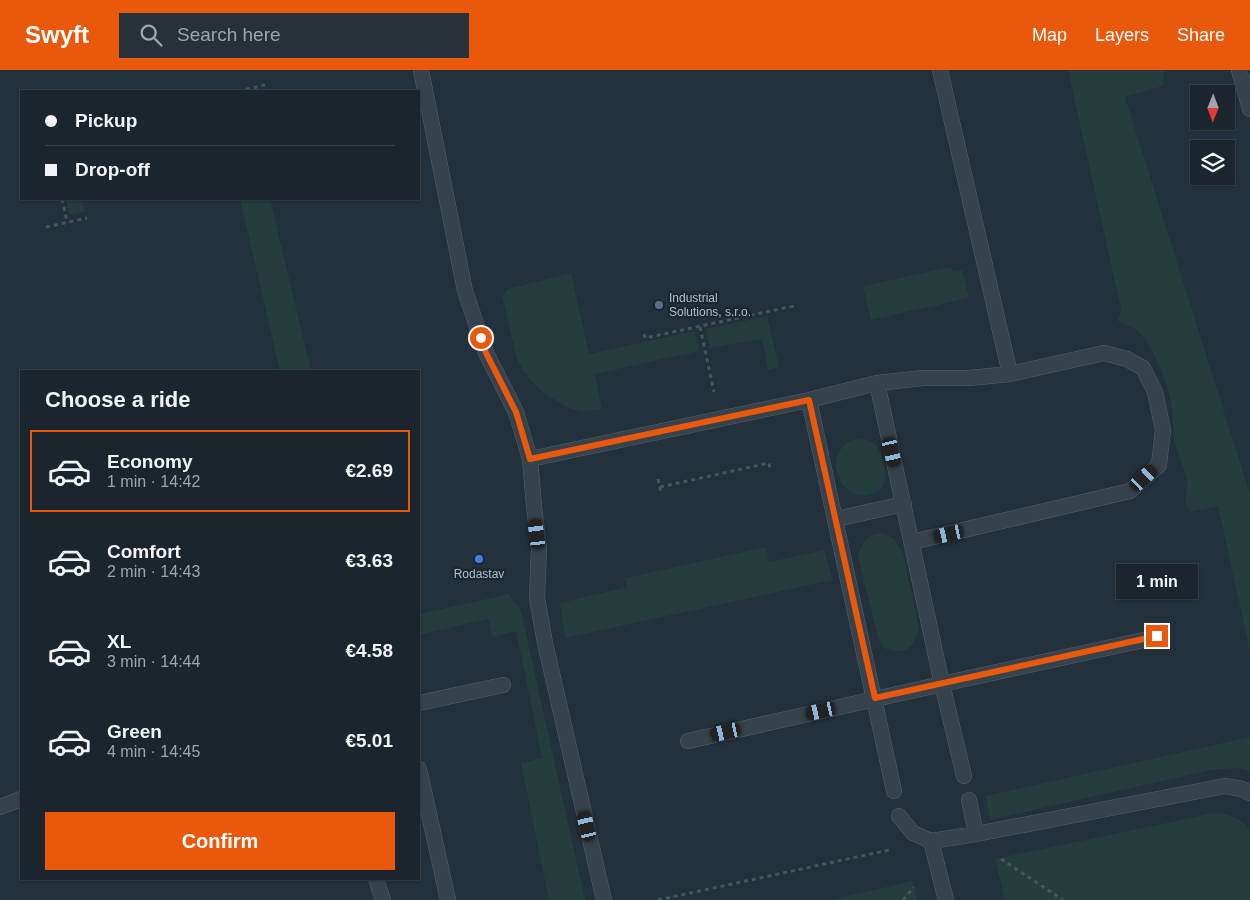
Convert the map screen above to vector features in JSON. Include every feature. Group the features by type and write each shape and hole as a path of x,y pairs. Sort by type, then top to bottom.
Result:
{"lane":[{"path":"422,70 465,291 486,353 516,412 530,459 539,548 537,598 604,900"},
{"path":"940,70 1010,374"},
{"path":"1239,70 1250,109"},
{"path":"530,459 809,400 877,383 923,378 969,378 1010,374 1104,353 1127,359 1142,368 1155,392 1163,430 1159,465 1130,491 912,542"},
{"path":"877,383 942,684 964,776"},
{"path":"809,400 894,791"},
{"path":"836,519 904,504"},
{"path":"688,741 1157,636"},
{"path":"420,703 503,685"},
{"path":"420,774 448,900"},
{"path":"900,816 913,833 931,841 974,835 1224,786 1250,792"},
{"path":"0,806 20,799"},
{"path":"969,800 974,835"},
{"path":"931,841 946,900"},
{"path":"376,880 383,900"}],"path":[{"path":"242,90 265,85"},
{"path":"62,200 67,222"},
{"path":"46,227 87,218"},
{"path":"644,334 645,338 677,329 700,327 794,306"},
{"path":"700,327 720,419"},
{"path":"660,487 769,463 770,469"},
{"path":"730,472 732,478"},
{"path":"658,479 661,493"},
{"path":"698,479 699,485"},
{"path":"974,835 983,847 1063,900"},
{"path":"658,900 931,841"}],"green space":[{"path":"1068,70 1164,70 1163,86 1125,97 1250,494 1250,651 1218,506 1191,512 1188,509 1186,505 1187,480 1175,443 1171,400 1164,379 1150,346 1144,338 1139,332 1118,321 1121,309"},
{"path":"66,200 82,200 85,211 69,215"},
{"path":"240,200 270,200 311,370 280,370"},
{"path":"951,267 953,272 962,270 969,298 871,320 863,286"},
{"path":"571,273 589,354 695,331 699,351 595,374 602,409 583,412 571,409 545,394 524,372 517,359 502,296 508,289"},
{"path":"767,316 779,367 768,370 762,339 710,348 706,329"},
{"path":"855,439 866,440 877,446 883,457 885,471 883,486 874,493 863,496 853,493 844,486 836,466 838,455 844,446"},
{"path":"882,533 894,539 903,553 919,628 914,642 906,650 901,651 882,647 858,557 861,547 868,537"},
{"path":"766,547 769,562 824,550 833,580 565,638 560,603 627,587 626,578"},
{"path":"509,594 521,611 585,900 549,900 521,763 542,758 516,631 493,637 488,619 420,635 420,614"},
{"path":"1250,737 1250,771 1238,768 1211,770 990,820 986,796"},
{"path":"1214,813 1225,814 1235,818 1250,831 1250,900 1005,900 995,859"},
{"path":"912,881 917,900 831,900"}],"place":[{"name":"Industrial Solutions, s.r.o.","path":"659,305"},
{"name":"Rodastav","path":"479,559"}],"route":[{"path":"481,338 486,353 516,412 530,459 809,400 875,698 1157,636"}]}
